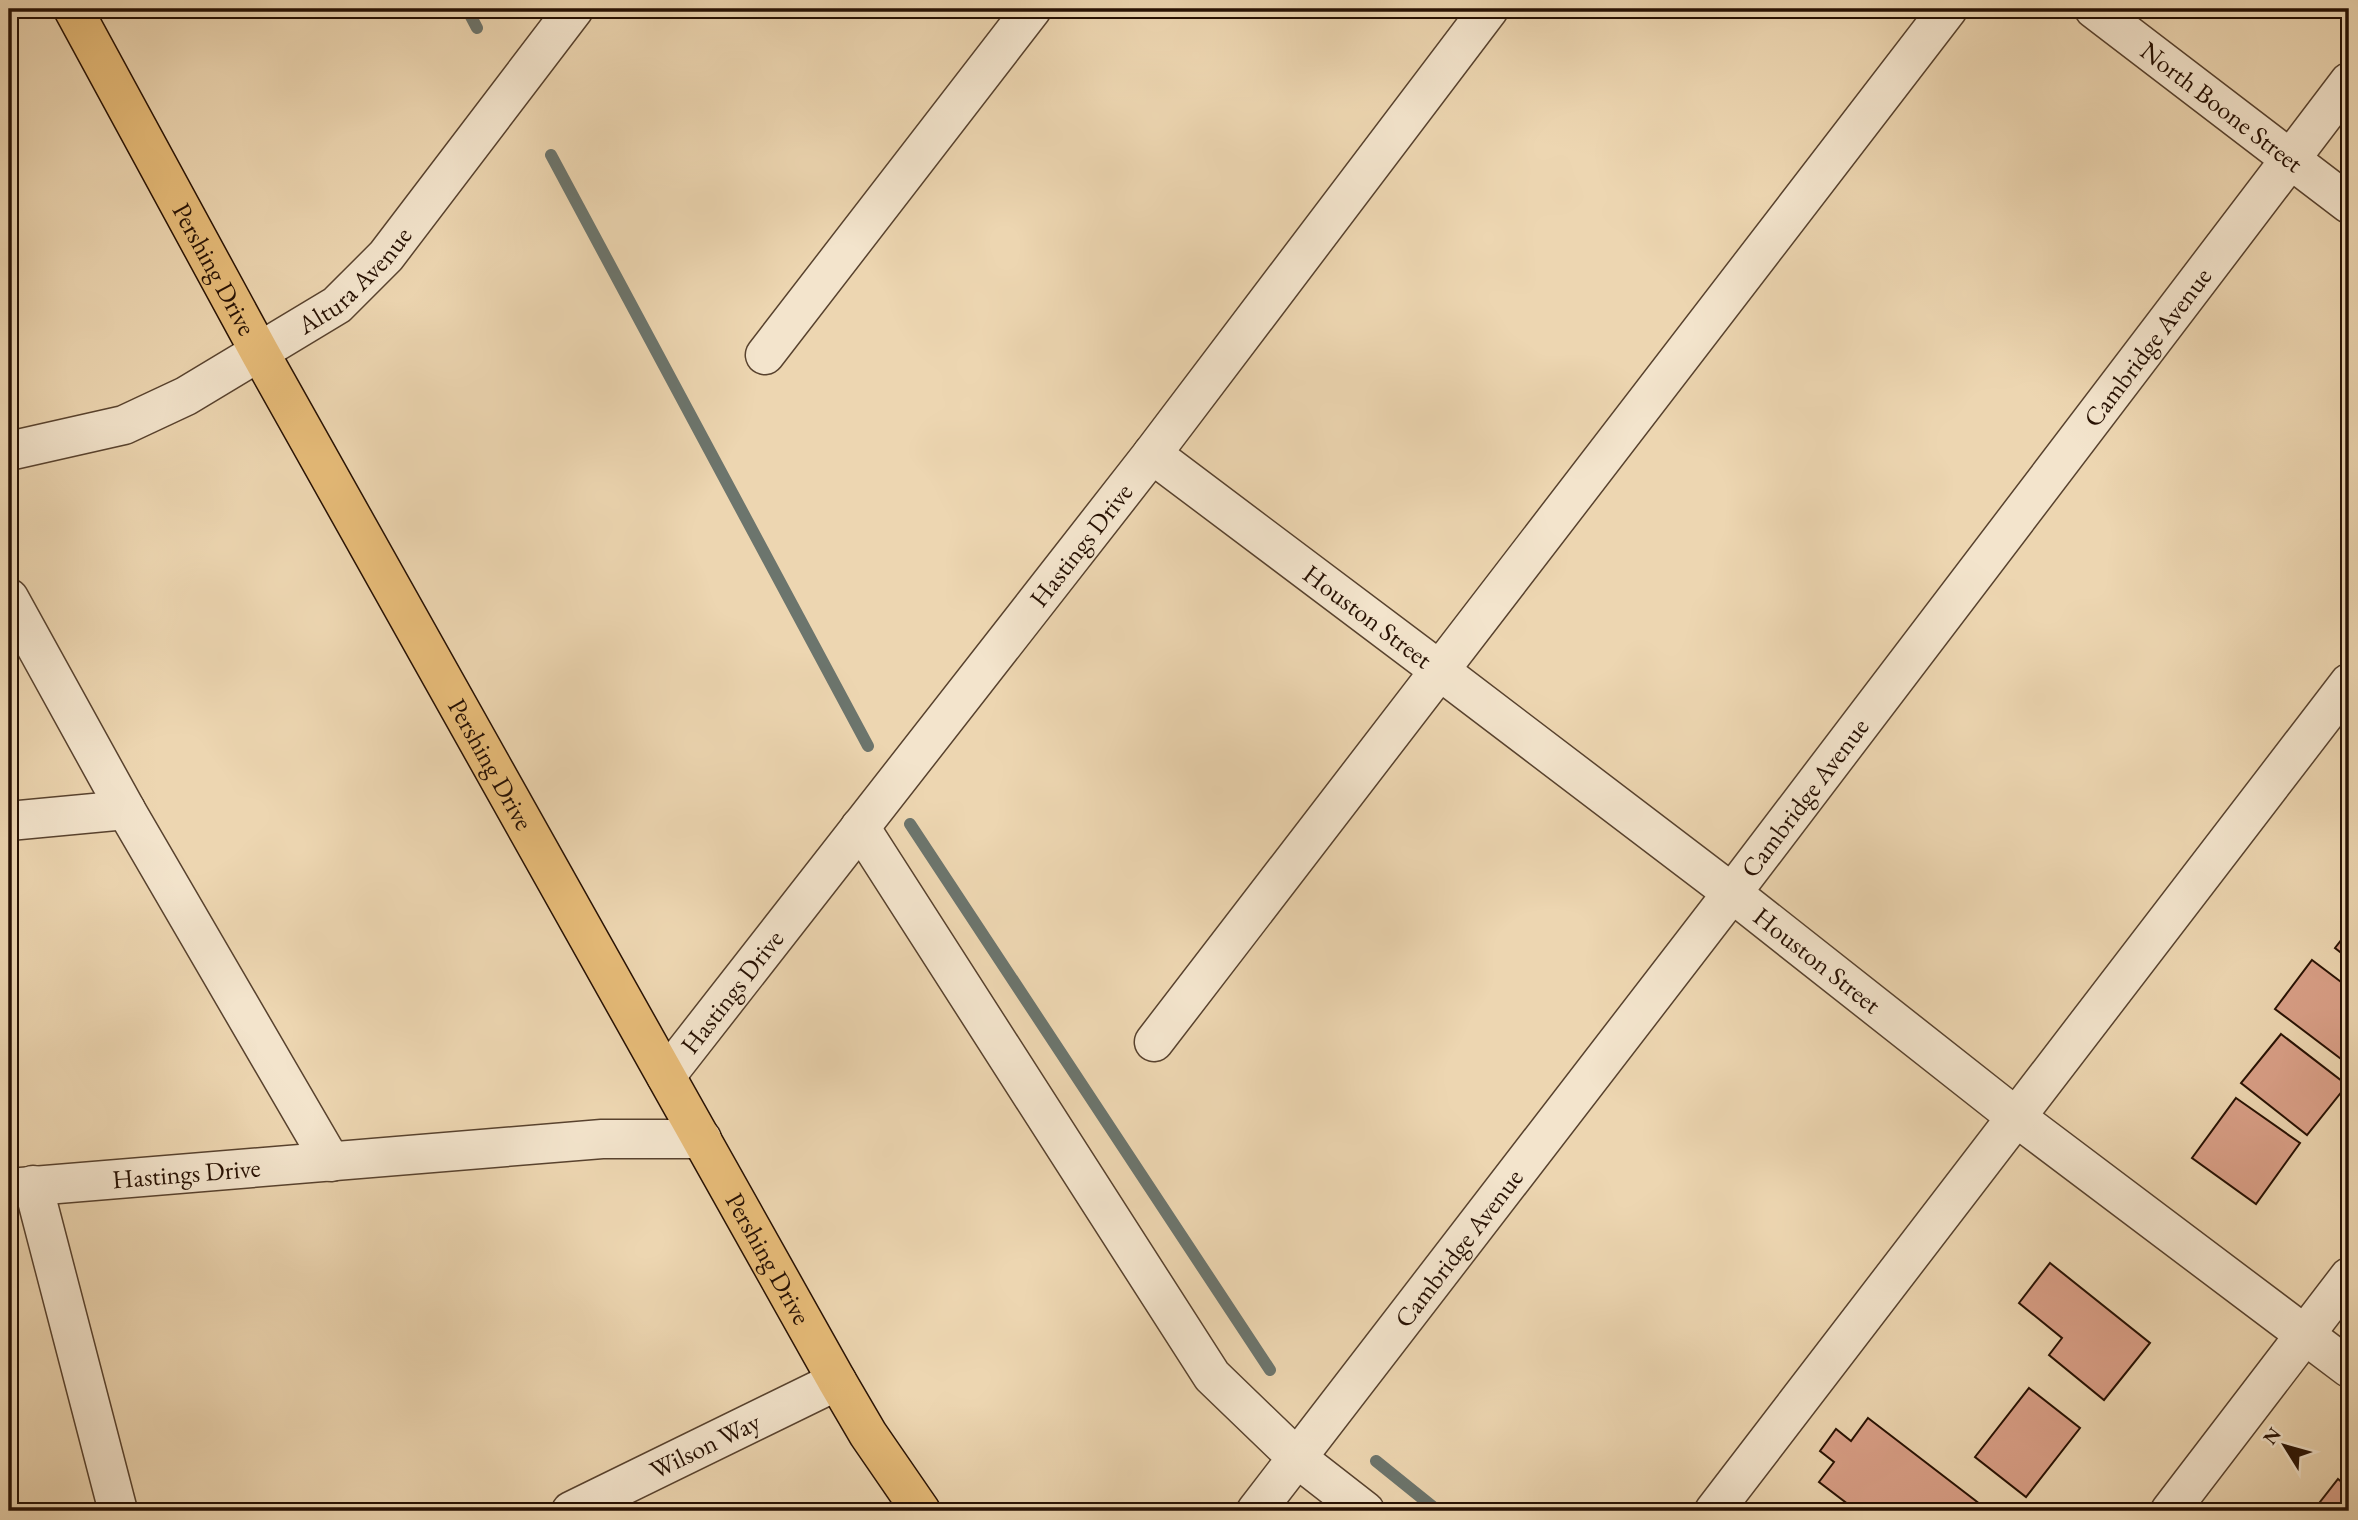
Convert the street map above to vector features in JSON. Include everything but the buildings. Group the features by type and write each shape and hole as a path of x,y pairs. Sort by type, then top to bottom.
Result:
{"main road":[{"name":"Pershing Drive","path":"73,9 260,353 837,1381 868,1434 921,1511"}],"street":[{"name":"Altura Avenue","path":"9,451 124,425 186,396 337,305 386,256 574,9"},
{"path":"765,355 1032,9"},
{"name":"Hastings Drive","path":"666,1076 1152,454 1489,9"},
{"path":"1154,1042 1948,9"},
{"name":"North Boone Street","path":"2094,9 2349,204"},
{"name":"Cambridge Avenue","path":"1256,1511 1732,893 2349,82"},
{"name":"Houston Street","path":"1152,454 1732,893 2017,1117 2349,1368"},
{"path":"9,598 126,810 331,1162"},
{"path":"1714,1511 2349,683"},
{"path":"9,821 126,810"},
{"path":"860,827 1212,1376 1297,1458 1365,1511"},
{"name":"Hastings Drive","path":"21,1186 602,1139 702,1139"},
{"path":"21,1186 118,1511"},
{"path":"2170,1511 2349,1277"},
{"name":"Wilson Way","path":"571,1511 837,1381"}],"waterway":[{"path":"467,9 477,28"},
{"path":"551,155 868,746"},
{"path":"910,824 1270,1370"},
{"path":"1376,1461 1438,1511"}]}
